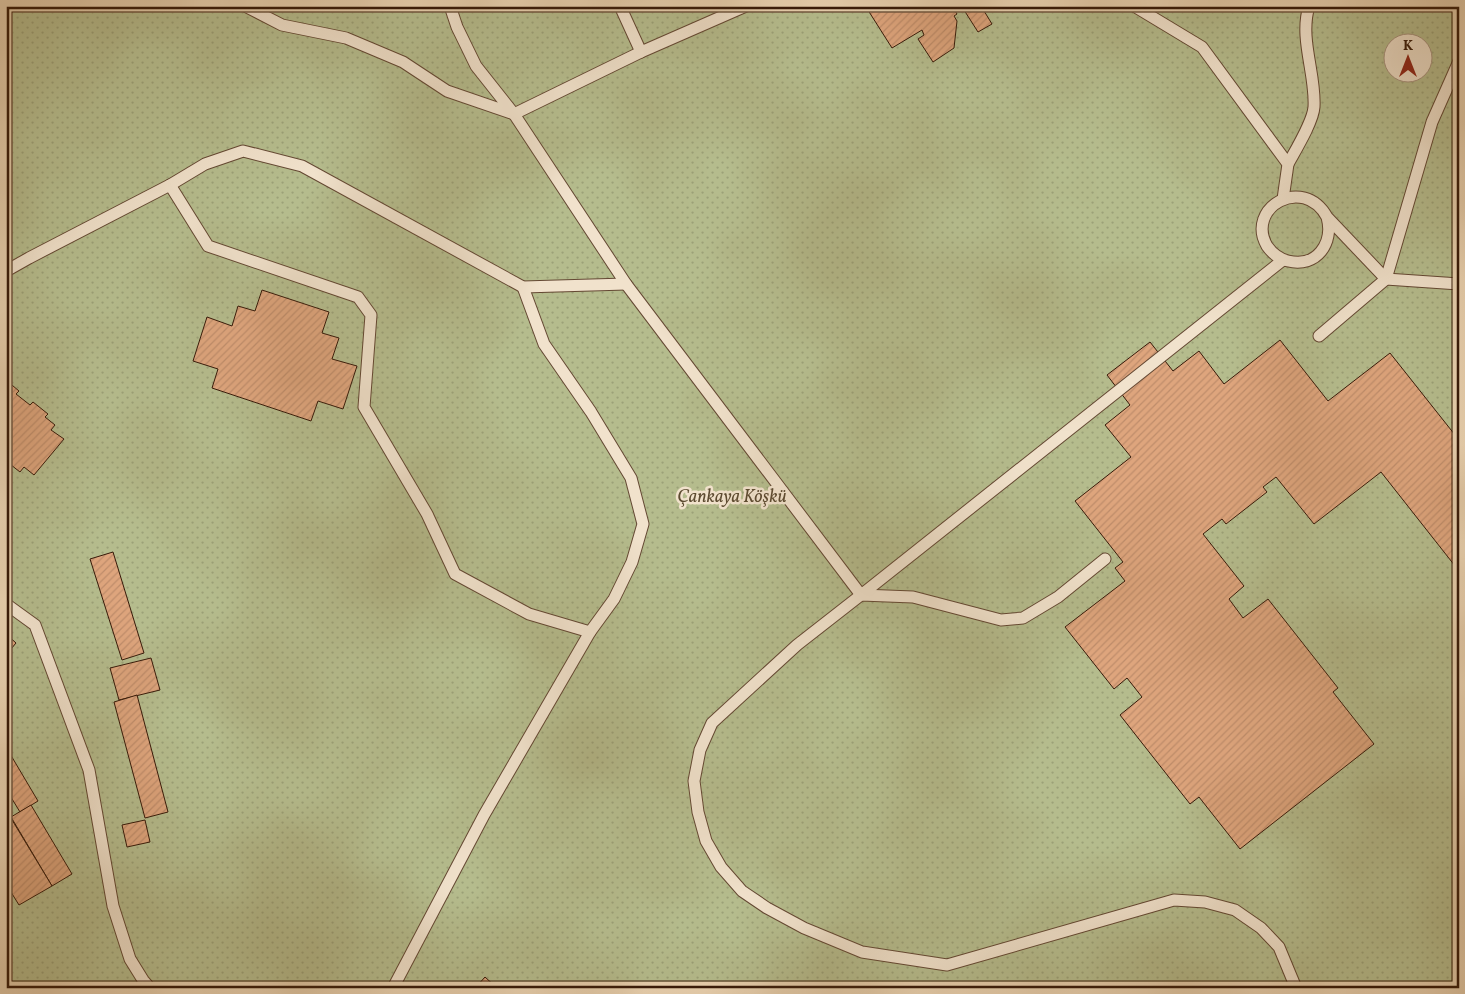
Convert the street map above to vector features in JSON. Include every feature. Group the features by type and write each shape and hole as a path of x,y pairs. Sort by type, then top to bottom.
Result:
{"lane":[{"path":"245,6 282,25 346,38 403,62 447,91 514,114 642,52 746,6"},
{"path":"450,6 456,27 476,66 514,114 626,284 861,594 913,597 1001,620 1023,618 1058,597 1105,559"},
{"path":"620,6 642,52"},
{"path":"1134,6 1202,47 1288,164"},
{"path":"1283,199 1288,164 1302,138 1314,109 1312,77 1306,44 1306,14 1309,6"},
{"path":"1319,336 1386,279 1432,122 1459,60"},
{"path":"6,272 29,258 170,185 204,164 243,151 302,166 523,287 626,284"},
{"path":"170,185 208,246 358,297 372,315 364,406 427,514 455,574 529,614 590,632"},
{"path":"1327,216 1330,233 1323,249 1309,260 1301,262 1283,260 1269,250 1263,234 1263,225 1269,209 1283,199 1300,196 1309,198 1322,209 1386,279 1459,284"},
{"path":"1283,260 797,645 712,723 700,750 694,781 698,812 706,841 720,868 742,891 767,908 804,928 862,952 947,965 1174,900 1205,902 1235,910 1260,928 1278,947 1296,988"},
{"path":"392,988 484,815 590,632 614,599 632,562 643,524 631,478 591,412 544,344 523,287"},
{"path":"6,604 35,625 89,770 114,906 130,959 150,988"}],"green space":[{"name":"Çankaya Köşkü","path":"6,6 1459,6 1459,988 6,988"}],"building":[{"path":"959,6 954,9 957,14 954,16 957,21 954,48 933,62 918,39 924,35 922,30 892,48 866,7"},
{"path":"969,6 981,6 992,24 978,32 964,10"},
{"path":"262,290 329,312 322,333 339,338 332,359 357,366 343,409 318,401 311,421 212,388 218,369 193,361 207,317 232,326 238,306 255,311"},
{"path":"1280,340 1328,401 1390,353 1459,440 1459,571 1381,472 1314,524 1276,477 1263,487 1267,492 1226,524 1222,519 1203,534 1244,586 1229,599 1243,618 1268,599 1338,688 1333,692 1374,744 1240,849 1199,797 1190,804 1120,715 1142,697 1127,678 1114,689 1065,627 1125,581 1115,568 1123,562 1075,501 1131,457 1105,425 1130,405 1107,375 1150,342 1173,371 1199,351 1224,384"},
{"path":"6,380 19,391 16,394 30,405 33,402 48,414 45,417 55,425 51,430 64,439 34,475 24,467 20,472 6,461"},
{"path":"113,552 144,653 122,660 90,559"},
{"path":"6,634 16,643 6,655"},
{"path":"151,658 160,690 119,700 110,668"},
{"path":"137,695 168,812 145,818 114,702"},
{"path":"6,747 38,801 20,812 6,789"},
{"path":"31,805 72,874 52,886 11,817"},
{"path":"6,810 52,886 19,905 6,884"},
{"path":"145,820 150,842 127,847 122,825"},
{"path":"485,977 497,988 475,988"}]}
